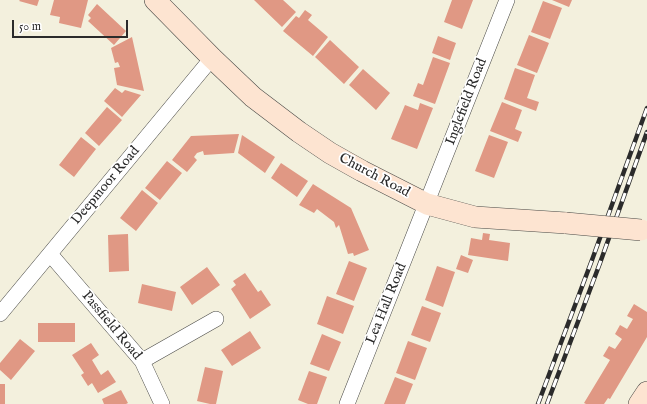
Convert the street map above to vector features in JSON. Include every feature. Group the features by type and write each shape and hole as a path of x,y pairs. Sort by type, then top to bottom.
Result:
{"street":[{"name":"Church Road","path":"154,0 253,97 305,136 330,153 362,171 427,204 475,218 644,230"},
{"name":"Inglefield Road","path":"427,204 507,0"},
{"name":"Deepmoor Road","path":"0,314 212,58"},
{"name":"Lea Hall Road","path":"348,404 427,204"},
{"name":"Passfield Road","path":"50,254 142,361 162,404"},
{"path":"142,361 216,319"},
{"path":"639,404 647,392"}],"building":[{"path":"39,0 37,6 19,1"},
{"path":"54,0 88,0 81,28 59,23 60,17 50,15"},
{"path":"254,0 283,0 296,12 282,27"},
{"path":"452,0 473,0 462,29 444,22"},
{"path":"552,0 572,0 569,7"},
{"path":"543,1 562,8 550,39 531,32"},
{"path":"97,4 126,31 114,45 88,21 91,18 88,15"},
{"path":"305,10 312,15 308,20 328,37 313,56 283,31 296,16 299,18"},
{"path":"529,35 549,43 537,73 517,65"},
{"path":"438,36 456,43 450,60 432,53"},
{"path":"132,37 144,91 117,85 114,68 120,67 118,62 115,63 111,48"},
{"path":"330,40 359,67 344,84 315,57"},
{"path":"433,57 450,63 435,104 413,96 418,83 423,85"},
{"path":"515,68 535,75 527,98 539,102 536,111 504,99"},
{"path":"363,69 390,93 376,110 349,85"},
{"path":"115,88 122,93 125,90 141,95 122,117 104,101"},
{"path":"502,102 522,110 515,129 522,132 518,142 490,131"},
{"path":"420,103 433,108 417,149 391,139 405,105 418,110"},
{"path":"107,107 122,120 99,146 85,133"},
{"path":"239,134 234,153 204,155 203,151 197,153 194,157 197,160 187,172 172,160 191,136"},
{"path":"242,135 275,157 265,173 238,153"},
{"path":"489,135 508,142 494,178 475,171"},
{"path":"81,137 96,149 74,177 59,165"},
{"path":"167,161 182,173 160,200 145,188"},
{"path":"281,163 308,181 297,197 271,178"},
{"path":"313,184 351,208 369,250 354,256 353,253 348,254 339,225 336,228 334,222 317,209 314,213 299,205"},
{"path":"142,190 158,203 136,231 120,218"},
{"path":"483,233 490,234 489,240 510,243 508,261 468,255 471,238 482,240"},
{"path":"128,234 129,271 109,272 108,235"},
{"path":"461,255 473,260 468,273 456,269"},
{"path":"349,261 367,268 354,301 336,294"},
{"path":"437,266 455,272 443,307 425,300"},
{"path":"207,267 220,285 192,305 180,287"},
{"path":"245,273 258,292 261,290 271,305 250,319 231,289 236,285 233,281"},
{"path":"142,284 176,292 172,311 138,303"},
{"path":"327,296 354,306 343,334 317,324"},
{"path":"634,304 647,312 647,337 610,399 608,398 604,404 586,404 584,403 610,360 603,356 609,346 615,349 622,339 615,334 620,325 627,329 633,319 627,316"},
{"path":"422,306 441,313 430,342 411,335"},
{"path":"38,323 75,323 75,342 38,342"},
{"path":"250,331 261,348 232,366 221,350"},
{"path":"322,334 341,342 329,371 310,364"},
{"path":"20,339 35,351 11,380 0,370 0,363"},
{"path":"408,341 427,348 415,380 396,373"},
{"path":"91,343 99,355 92,360 101,375 108,370 116,382 98,393 92,383 88,386 81,375 84,373 72,355"},
{"path":"205,367 223,371 216,404 197,401"},
{"path":"309,371 327,377 317,404 308,404 298,400"},
{"path":"395,377 413,384 405,404 384,404"},
{"path":"0,384 5,384 5,404 0,404"},
{"path":"121,390 128,403 104,404 102,399"}],"railway":[{"path":"538,404 647,108"},
{"path":"547,404 647,132"}]}
